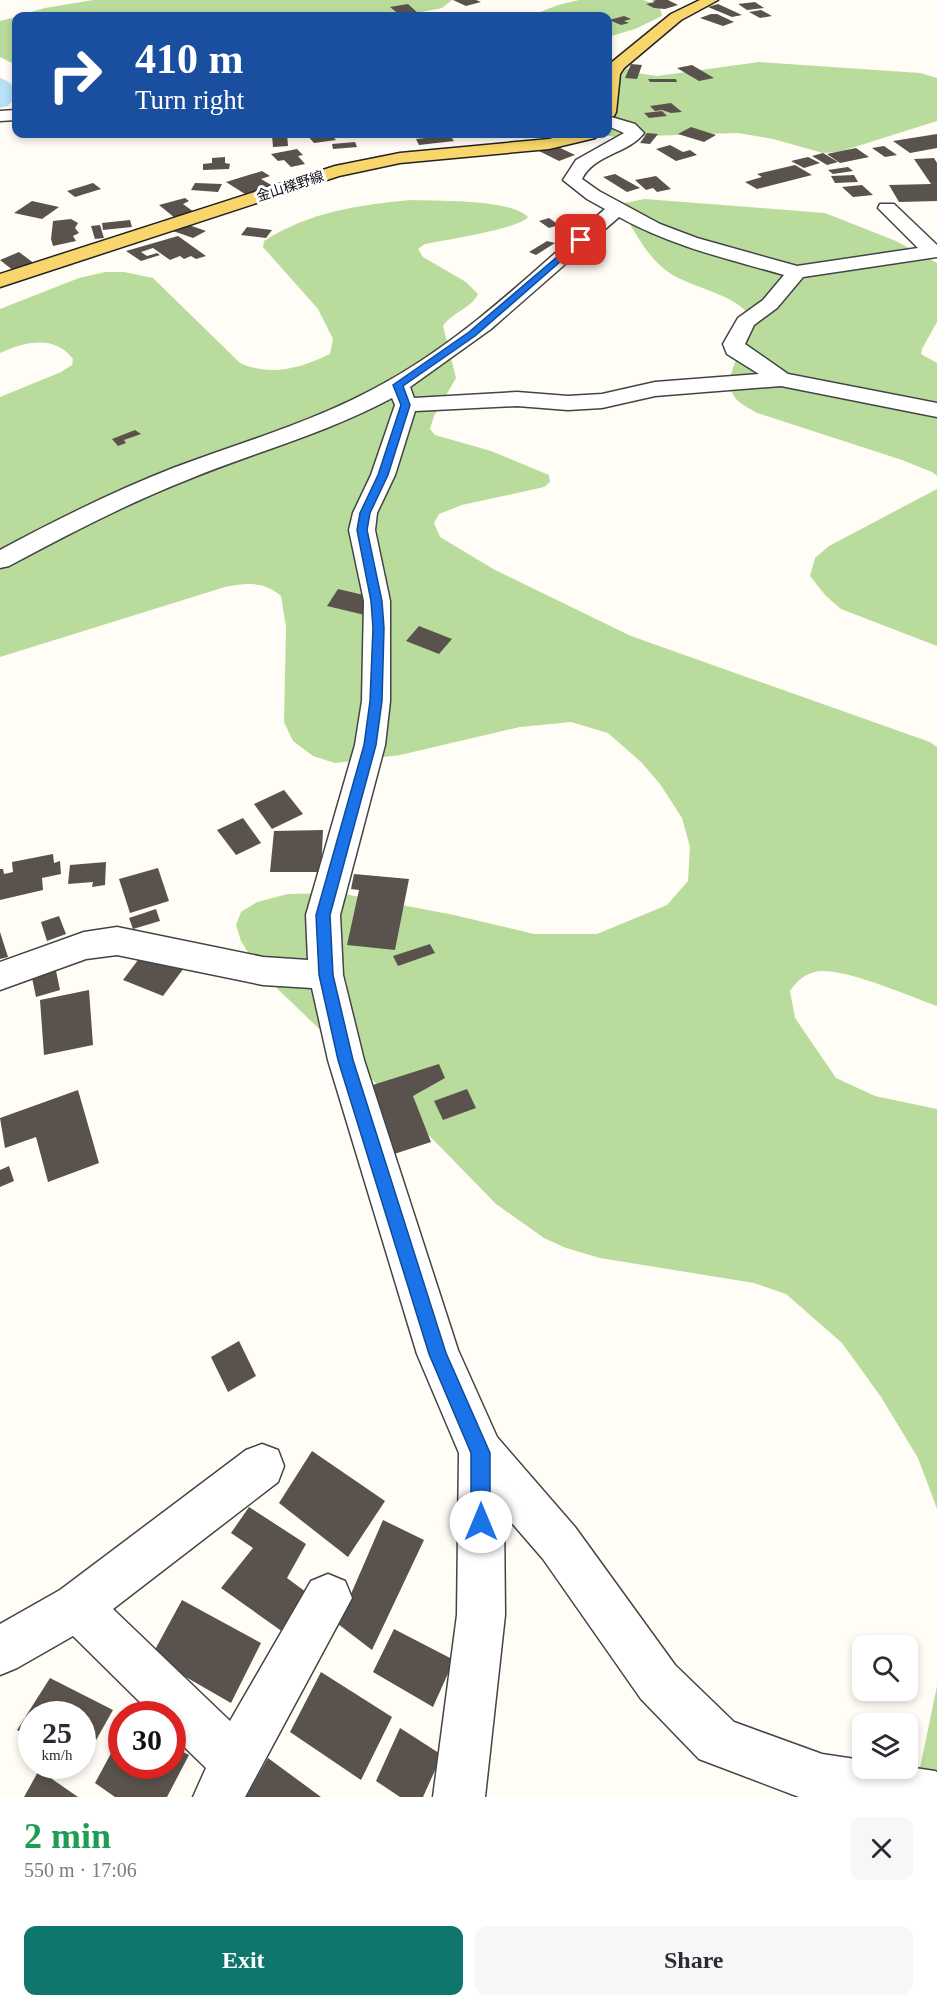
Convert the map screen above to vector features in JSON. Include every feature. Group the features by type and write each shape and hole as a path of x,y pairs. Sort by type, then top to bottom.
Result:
{"main road":[{"path":"612,74 618,65 676,17 711,0"},
{"name":"金山檪野線","path":"0,281 335,171 400,158 549,144 573,138"}],"street":[{"path":"612,122 629,128 634,133 581,165 572,180 576,185 653,228 690,242 798,272 933,252 887,208"},
{"path":"617,209 402,395 383,475 365,513 362,530 377,601 376,701 370,745 323,915 326,975 346,1060 438,1354 481,1453 559,1543 658,1682 717,1741 822,1780 935,1797"},
{"path":"781,380 735,349 734,344 745,322 770,304 798,272"},
{"path":"0,560 116,500 329,418 402,395 568,403 602,401 655,389 781,380 937,410"},
{"path":"0,976 84,946 117,941 263,971 326,975"},
{"path":"459,1797 481,1615 481,1453"},
{"path":"0,1651 77,1607 262,1466"},
{"path":"77,1607 227,1779 328,1598"}],"green space":[{"path":"93,0 452,0 442,8 422,12 31,12"},
{"path":"579,0 643,0 656,4 662,16 635,29 612,36 612,12 540,12"},
{"path":"12,18 12,63 0,57 0,21"},
{"path":"612,62 637,73 657,76 759,62 920,73 937,78 937,121 839,152 823,153 773,139 738,133 612,136"},
{"path":"645,199 825,213 896,241 937,263 937,322 921,354 937,363 937,476 902,460 757,413 737,400 730,382 732,372 740,351 756,325 740,306 718,294 682,280 655,261 621,208 624,203"},
{"path":"410,200 490,204 519,211 528,217 511,226 425,244 418,249 423,257 466,282 478,294 471,303 451,317 443,326 456,378 434,416 430,429 435,435 491,451 549,475 550,482 544,487 462,505 439,514 434,523 440,537 495,570 631,636 930,742 937,747 937,1006 857,977 826,971 807,975 790,991 795,1018 836,1078 875,1096 937,1109 937,1509 918,1458 881,1397 842,1343 786,1294 754,1283 600,1258 566,1248 544,1238 496,1204 411,1117 260,972 241,941 236,925 241,912 257,902 288,894 339,893 454,915 534,934 597,934 667,905 688,881 690,847 682,818 660,784 641,762 608,733 571,722 520,727 400,755 335,763 313,756 293,741 284,722 286,627 281,596 268,588 255,584 225,587 0,657 0,397 61,372 72,365 73,359 57,346 38,342 0,353 0,309 79,278 105,272 124,272 153,278 240,363 274,370 297,367 330,354 333,339 318,309 263,247 264,241 298,223 316,217 372,204"},
{"path":"937,489 937,646 841,609 826,596 810,576 815,558 829,546"},
{"path":"937,1686 937,1797 914,1797"}],"building":[{"path":"453,0 476,0 481,2 466,6"},
{"path":"656,0 668,0 678,5 665,9 654,8 646,4"},
{"path":"755,2 764,8 747,10 738,4"},
{"path":"408,4 417,12 396,12 390,7"},
{"path":"718,4 742,15 732,17 708,7"},
{"path":"761,10 772,16 760,18 749,12"},
{"path":"717,14 734,22 723,26 700,18"},
{"path":"624,16 631,19 624,21 629,23 621,25 612,19"},
{"path":"631,64 642,65 637,79 625,78"},
{"path":"692,65 714,78 699,81 677,68"},
{"path":"648,79 676,79 677,82 650,82"},
{"path":"671,103 682,112 655,111 650,106"},
{"path":"662,111 667,116 649,118 644,113"},
{"path":"691,127 716,135 704,142 678,134"},
{"path":"647,133 658,134 650,144 640,143"},
{"path":"937,134 937,148 910,153 893,141"},
{"path":"272,138 287,138 288,146 273,147"},
{"path":"310,138 334,138 336,140 314,143"},
{"path":"452,138 454,141 419,145 416,139"},
{"path":"355,142 357,147 333,149 332,144"},
{"path":"554,145 575,155 559,161 539,151"},
{"path":"670,145 683,152 690,150 697,155 676,161 656,149"},
{"path":"884,146 897,155 885,157 872,148"},
{"path":"856,148 869,157 840,163 827,154"},
{"path":"297,149 303,155 298,156 305,164 291,167 284,160 278,161 271,154"},
{"path":"823,153 838,162 827,165 812,156"},
{"path":"225,157 225,163 230,164 229,169 203,170 203,164 212,163 212,158"},
{"path":"808,157 820,163 804,168 791,161"},
{"path":"934,158 937,163 937,201 899,202 889,185 931,184 914,159"},
{"path":"795,165 812,175 757,189 745,182 762,177 757,174"},
{"path":"848,167 853,171 833,174 828,170"},
{"path":"262,171 270,176 261,179 273,186 245,194 226,182"},
{"path":"615,174 640,188 627,192 603,177"},
{"path":"854,175 858,182 835,183 831,176"},
{"path":"656,176 671,189 657,192 653,188 646,190 635,180"},
{"path":"93,183 101,189 75,197 67,191"},
{"path":"195,183 222,184 218,192 191,190"},
{"path":"862,185 873,195 853,197 842,187"},
{"path":"185,198 189,201 183,204 194,212 175,218 159,205"},
{"path":"32,201 59,207 42,219 14,213"},
{"path":"549,218 559,225 549,228 539,221"},
{"path":"71,219 78,223 75,228 79,233 73,236 76,241 53,246 51,239 53,221"},
{"path":"130,220 132,227 103,230 102,223"},
{"path":"186,224 206,231 193,238 173,231"},
{"path":"100,225 104,238 95,239 91,226"},
{"path":"247,227 272,230 266,238 241,235"},
{"path":"178,236 206,256 196,259 191,256 184,259 180,256 170,260 153,248 141,252 147,256 157,253 160,255 141,261 126,251"},
{"path":"547,241 555,243 536,255 529,252"},
{"path":"19,252 35,264 14,271 0,260"},
{"path":"135,430 141,434 124,440 126,443 118,446 112,439"},
{"path":"338,589 368,596 369,616 327,606"},
{"path":"419,626 452,639 439,654 406,641"},
{"path":"284,790 303,814 272,829 254,804"},
{"path":"243,818 261,843 236,855 217,830"},
{"path":"323,830 321,872 270,872 274,831"},
{"path":"53,854 54,863 60,861 61,874 42,878 43,890 0,900 0,869 3,869 4,874 13,872 12,862"},
{"path":"106,862 105,885 92,887 93,882 68,884 70,865"},
{"path":"158,868 169,901 130,913 119,879"},
{"path":"354,874 409,879 395,950 347,945 359,890 351,889"},
{"path":"156,909 160,921 133,929 129,918"},
{"path":"59,916 66,934 47,941 41,922"},
{"path":"0,932 8,957 0,959"},
{"path":"430,944 435,953 398,966 393,956"},
{"path":"144,952 184,968 163,996 123,980"},
{"path":"55,966 60,990 36,997 31,973"},
{"path":"89,990 93,1045 44,1055 40,1000"},
{"path":"439,1064 445,1078 413,1096 431,1142 385,1157 360,1089"},
{"path":"467,1089 476,1108 443,1120 434,1101"},
{"path":"78,1090 99,1163 48,1182 36,1137 5,1148 0,1118"},
{"path":"9,1166 14,1181 0,1187 0,1170"},
{"path":"239,1341 256,1376 228,1392 211,1357"},
{"path":"312,1451 385,1501 348,1557 279,1503"},
{"path":"249,1507 306,1544 287,1578 310,1595 290,1637 221,1588 253,1548 231,1533"},
{"path":"383,1520 424,1540 372,1650 338,1624"},
{"path":"182,1600 261,1643 231,1703 151,1657"},
{"path":"394,1629 454,1660 433,1707 373,1672"},
{"path":"321,1672 392,1717 361,1780 290,1732"},
{"path":"50,1678 95,1701 35,1701"},
{"path":"96,1701 108,1707 108,1719 96,1740"},
{"path":"400,1728 442,1755 423,1797 400,1797 376,1781"},
{"path":"268,1758 321,1797 246,1797"},
{"path":"108,1759 108,1779 176,1779 167,1797 115,1797 95,1783"},
{"path":"34,1779 52,1779 78,1797 24,1797"}],"waterway":[{"path":"0,85 5,91 5,97 0,101"}],"route":[{"path":"481,1522 481,1453 438,1354 346,1060 326,975 323,915 370,745 376,701 377,601 362,530 365,513 383,475 406,405 398,385 472,334 581,240"}]}
